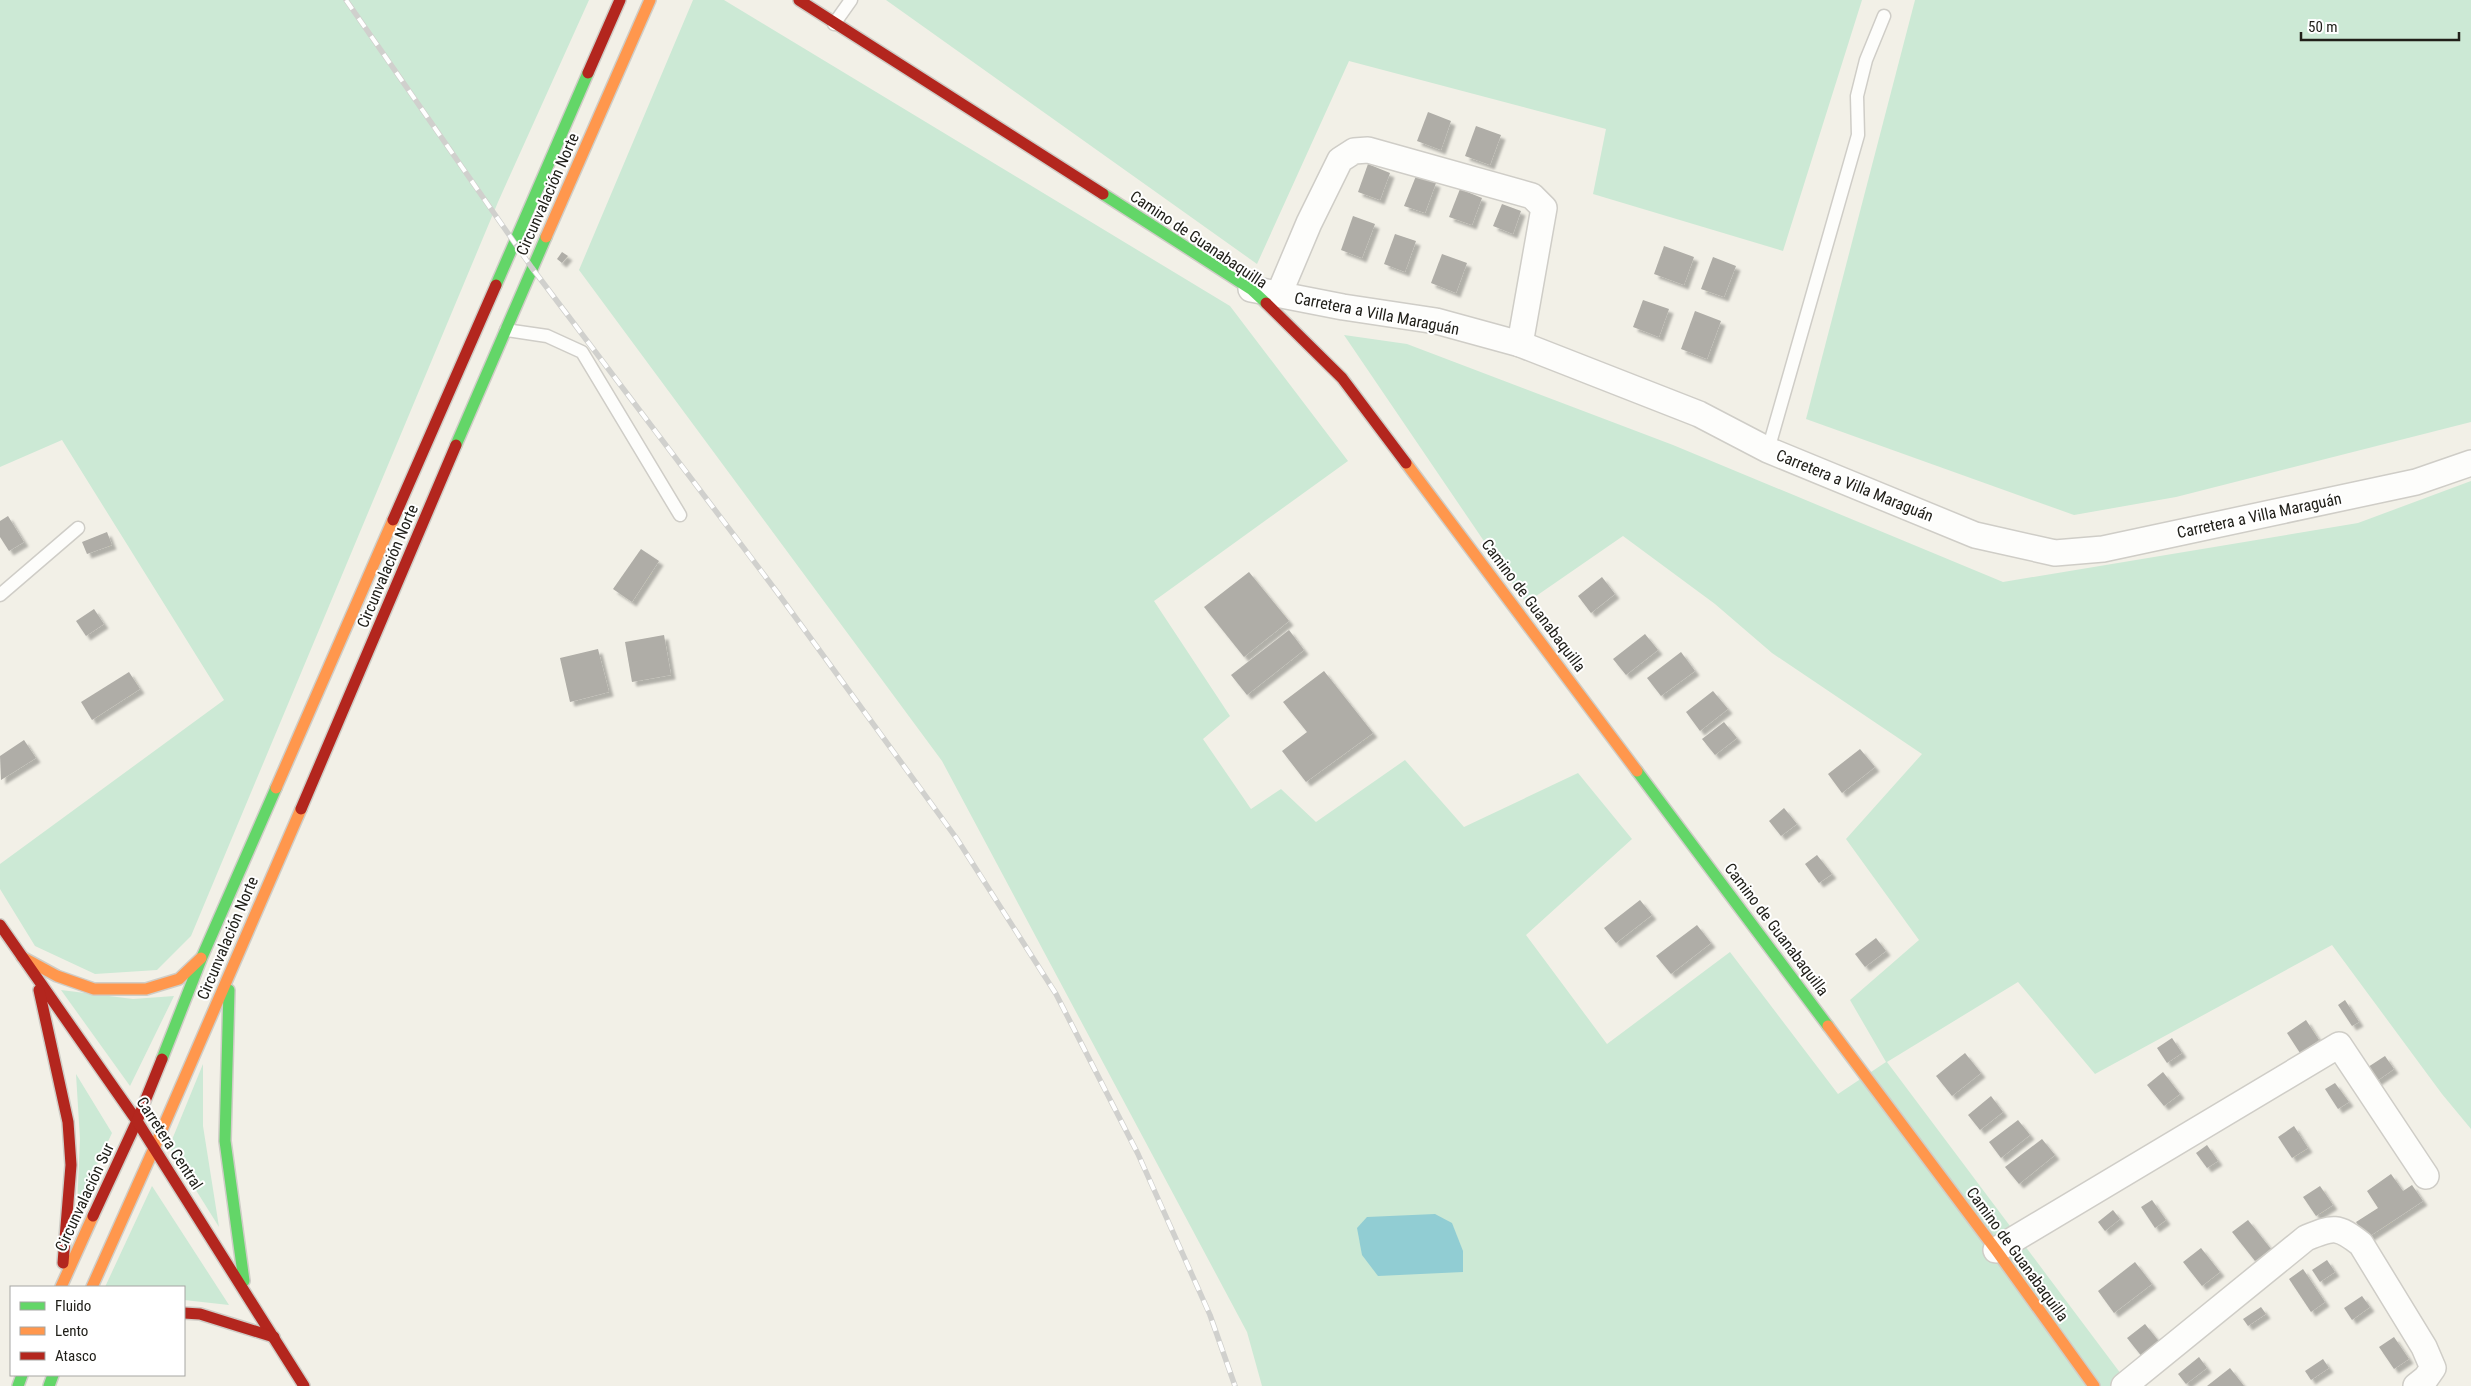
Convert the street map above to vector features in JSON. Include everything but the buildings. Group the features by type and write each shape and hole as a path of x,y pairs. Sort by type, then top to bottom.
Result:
{"main road":[{"name":"Circunvalación Norte","path":"137,1121 202,957 620,0"},
{"name":"Circunvalación Norte","path":"155,1146 180,1094 229,973 650,0"},
{"name":"Camino de Guanabaquilla","path":"799,0 1251,289 1342,378 1996,1250 2094,1386"},
{"name":"Carretera Central","path":"0,925 155,1146 304,1386"},
{"path":"22,957 57,976 94,989 146,989 179,979 202,957"},
{"path":"229,973 224,1141 246,1292"},
{"path":"37,979 68,1122 70,1148 68,1221 60,1286"},
{"name":"Circunvalación Sur","path":"60,1286 137,1121"},
{"path":"92,1286 155,1146"},
{"path":"185,1313 200,1314 274,1337"}],"street":[{"path":"1279,294 1309,223 1340,160 1354,151 1368,150 1532,196 1544,208 1520,344"},
{"name":"Carretera a Villa Maraguán","path":"1251,289 1343,307 1436,321 1520,344 1700,414 1768,450 1975,535 2055,553 2103,548 2406,484 2471,463"},
{"path":"1996,1250 2340,1045 2426,1176"},
{"path":"2124,1386 2306,1238 2329,1228 2347,1232 2361,1244 2424,1347 2433,1368 2426,1378 2416,1386"}],"lane":[{"path":"834,24 851,0"},
{"path":"1768,450 1858,135 1857,96 1866,60 1884,16"},
{"path":"506,330 547,336 582,352 680,515"},
{"path":"0,595 78,528"}],"green space":[{"path":"0,0 589,0 498,202 191,936 157,970 95,974 35,946 0,889 0,864 224,700 62,440 0,467"},
{"path":"693,0 724,0 1230,306 1348,461 1154,601 1230,716 1203,739 1251,809 1281,789 1316,822 1405,760 1464,827 1578,773 1632,839 1526,935 1607,1044 1730,952 1838,1094 1886,1062 1850,1000 1919,940 1846,839 1922,754 1772,653 1715,604 1623,536 1526,603 1344,335 1407,344 1673,445 2003,582 2358,523 2471,481 2471,1129 2442,1094 2332,945 2095,1074 2018,982 1887,1062 2130,1386 1262,1386 1247,1332 942,761 579,270"},
{"path":"886,0 1862,0 1783,251 1593,194 1606,129 1349,61 1257,264"},
{"path":"1915,0 2471,0 2471,422 2176,497 2074,515 1806,419"},
{"path":"61,990 133,999 174,996 130,1086"},
{"path":"203,1064 203,1126 219,1227 169,1147"},
{"path":"76,1074 112,1133 77,1207 80,1139"},
{"path":"152,1186 229,1305 185,1300 185,1286 105,1286"}],"water":[{"path":"1435,1214 1452,1223 1463,1251 1463,1272 1378,1276 1362,1255 1357,1228 1367,1217"}],"railway":[{"path":"346,0 532,268 777,592 957,839 1056,994 1138,1154 1210,1315 1235,1386"}],"traffic: fast":[{"path":"496,285 588,73"},
{"path":"1103,194 1251,289 1266,303"},
{"path":"456,445 546,237"},
{"path":"1637,771 1828,1026"},
{"path":"162,1059 202,957 276,788"},
{"path":"229,990 225,1141 244,1281"},
{"path":"18,1386 22,1376"},
{"path":"49,1386 53,1376"}],"traffic: slow":[{"path":"546,237 650,0"},
{"path":"1406,463 1637,771"},
{"path":"276,788 393,520"},
{"path":"155,1146 301,809"},
{"path":"22,957 57,976 94,989 146,989 179,979 201,958"},
{"path":"1828,1026 1996,1250 2094,1386"},
{"path":"92,1286 155,1146"},
{"path":"61,1286 93,1216"}],"traffic: jam":[{"path":"588,73 620,0"},
{"path":"799,0 1103,194"},
{"path":"393,520 496,285"},
{"path":"1266,303 1342,378 1406,463"},
{"path":"301,809 456,445"},
{"path":"0,925 137,1121 93,1216"},
{"path":"39,990 68,1122 71,1165 63,1263"},
{"path":"162,1059 137,1121 304,1386"},
{"path":"185,1313 200,1314 274,1337"}]}
